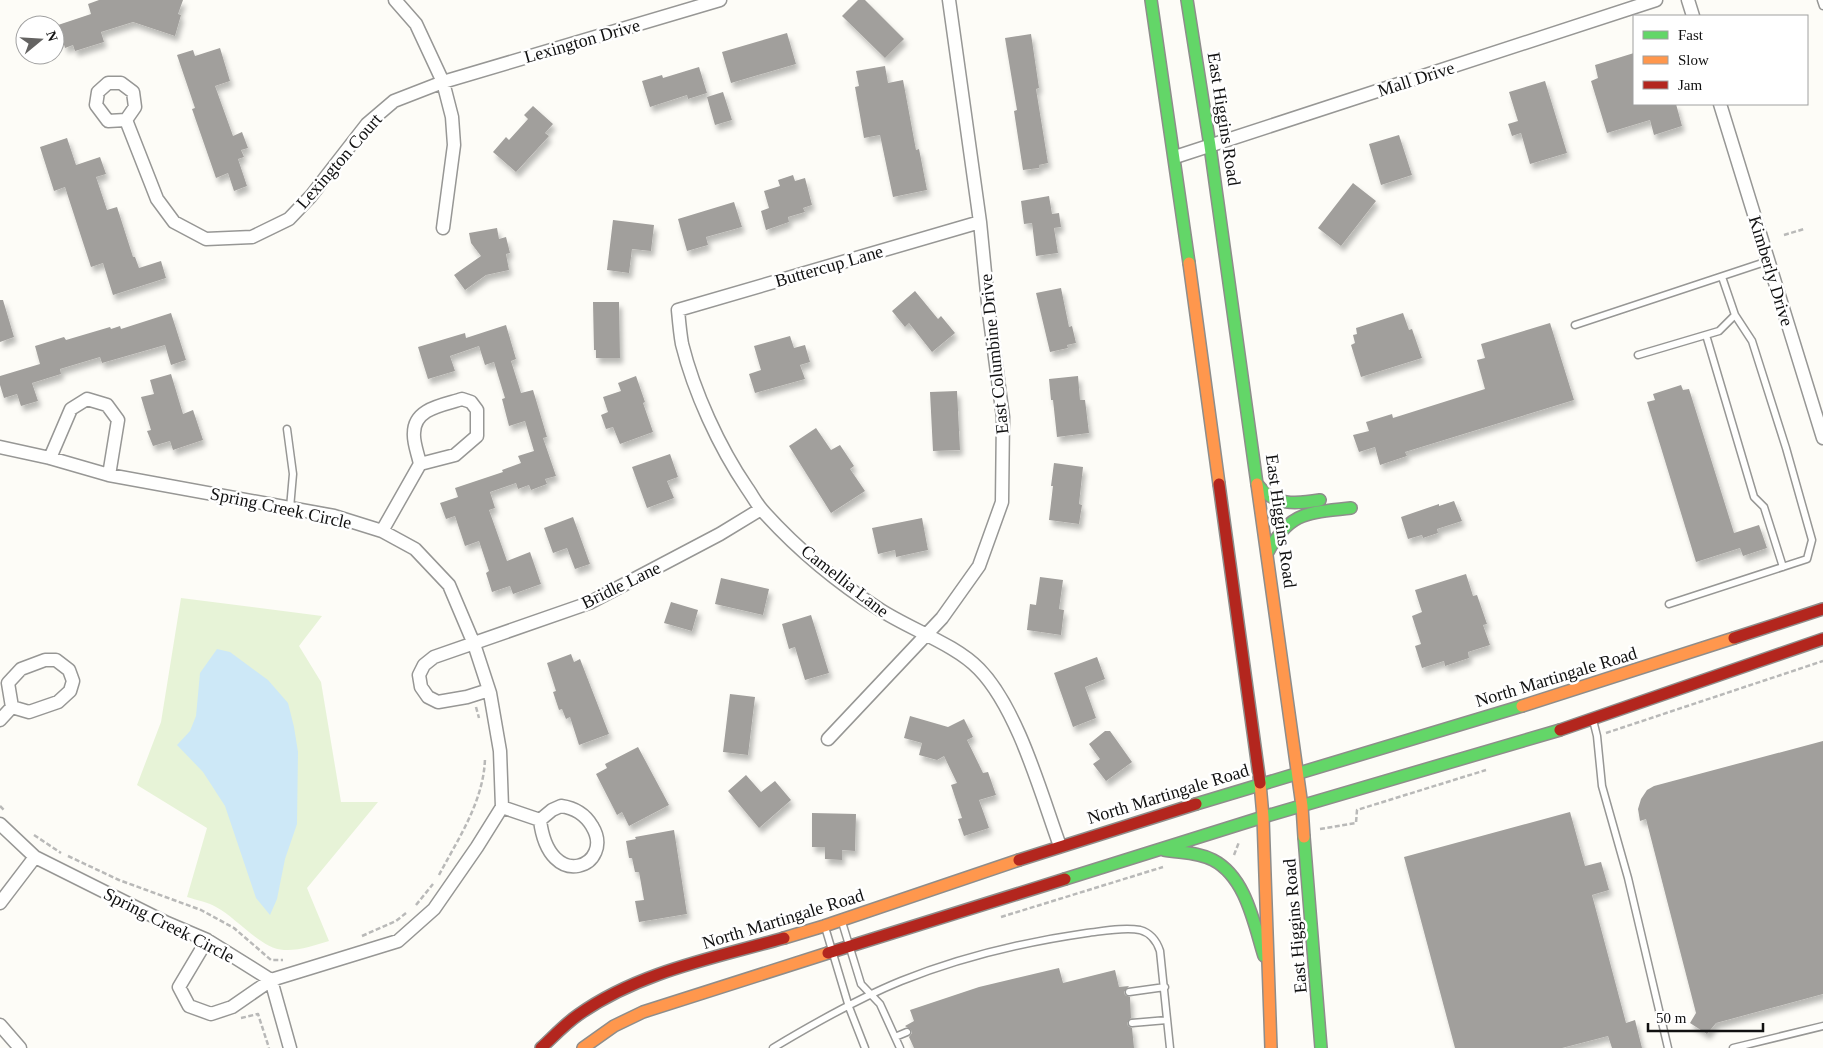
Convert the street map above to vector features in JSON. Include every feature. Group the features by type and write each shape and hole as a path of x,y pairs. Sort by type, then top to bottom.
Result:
{"street":[{"path":"395,0 416,24 443,82 452,117 454,145 443,228"},
{"name":"Lexington Drive","path":"443,82 720,0"},
{"name":"East Columbine Drive","path":"828,739 942,618 979,566 1002,502 1003,417 989,313 980,222 949,0"},
{"name":"East Higgins Road","path":"1151,0 1176,157 1260,784 1263,818 1271,1048"},
{"name":"East Higgins Road","path":"1187,0 1210,146 1298,773 1322,1045"},
{"name":"Mall Drive","path":"1176,157 1656,0"},
{"path":"1688,0 1693,15"},
{"name":"Lexington Court","path":"126,120 157,199 174,222 206,239 252,237 290,218 311,196 367,124 394,101 443,82"},
{"name":"Kimberly Drive","path":"1720,105 1823,438"},
{"name":"Buttercup Lane","path":"678,310 980,222"},
{"name":"Camellia Lane","path":"678,310 682,343 697,390 736,471 761,509 806,554 855,594 900,623 953,650 978,668 995,687 1022,744 1060,846"},
{"path":"50,458 71,410 87,399 107,405 118,420 109,475"},
{"path":"382,531 420,464 414,432 418,418 423,412 462,399 471,402 477,410 477,436 455,455 420,464"},
{"name":"Spring Creek Circle","path":"0,447 50,458 109,475 334,516 382,531 415,549 448,585 474,644 489,690 500,751 502,807"},
{"path":"1258,484 1268,497 1279,502 1293,504 1332,498"},
{"path":"1268,552 1277,535 1287,523 1298,517 1351,508"},
{"name":"Bridle Lane","path":"473,696 438,702 428,697 421,687 419,675 424,665 434,657 590,603 720,534 761,509"},
{"name":"North Martingale Road","path":"542,1048 576,1016 627,986 657,975 824,926 1060,846 1591,685 1823,609"},
{"path":"583,1048 614,1026 643,1012 1161,849 1549,734 1823,640"},
{"path":"45,660 56,660 69,670 74,681 70,690 58,702 29,712 12,707 8,683 21,669 45,660"},
{"path":"473,696 489,690"},
{"path":"0,720 12,707"},
{"path":"561,806 575,808 590,822 595,831 597,843 595,853 590,860 583,864 574,867 563,865 554,858 546,846 542,836 540,820 552,810 561,806"},
{"path":"208,940 179,987 189,1006 211,1014 232,1007 271,980 398,941 434,909 502,807 540,820"},
{"name":"Spring Creek Circle","path":"0,824 35,856 168,923 208,940 271,980"},
{"path":"1161,849 1214,860 1229,873 1245,901 1269,969"},
{"path":"0,903 35,856"},
{"path":"271,980 290,1048"},
{"path":"0,1025 20,1048"}],"lane":[{"path":"1821,0 1823,6"},
{"path":"1575,325 1768,262"},
{"path":"1669,604 1807,559 1812,540 1786,448 1752,341 1735,315 1722,276"},
{"path":"1638,355 1719,331 1735,315"},
{"path":"1706,335 1754,497 1764,507 1783,567"},
{"path":"287,429 293,474 290,508"},
{"path":"1592,719 1597,736 1602,786 1628,878 1668,1048"},
{"path":"842,920 861,984 880,1004 900,1048"},
{"path":"824,926 849,1007 865,1048"},
{"path":"773,1048 818,1021 871,995 960,960 1007,948 1072,936 1120,930 1140,930 1150,935 1157,942 1165,987 1170,1048"},
{"path":"1129,992 1165,987"},
{"path":"1132,1023 1167,1020"},
{"path":"1734,1048 1823,1026"},
{"path":"895,1037 907,1032"}],"path":[{"path":"1784,235 1804,229"},
{"path":"473,696 479,719"},
{"path":"413,908 437,879 474,807 485,766 485,750"},
{"path":"0,806 6,812"},
{"path":"1338,826 1356,823"},
{"path":"30,832 62,854 119,880 209,915 234,928 271,960 282,961 290,958"},
{"path":"1232,859 1240,840"},
{"path":"997,919 1165,867"},
{"path":"361,937 390,924 408,912"},
{"path":"240,1019 258,1014 269,1048"}],"green space":[{"path":"181,598 322,616 299,646 321,682 341,802 378,802 307,888 329,941 295,950 275,948 258,939 216,907 187,897 207,828 137,785 161,722"}],"water":[{"path":"217,649 230,652 268,680 288,703 294,727 298,752 297,824 285,859 277,899 270,915 256,898 225,806 203,772 177,745 190,731 196,716 200,673"}],"building":[{"path":"99,0 183,0 178,14 181,15 175,36 133,22 101,32 104,42 75,51 73,45 65,48 65,23 91,14 88,4"},
{"path":"858,0 865,0 904,39 885,58 842,16"},
{"path":"787,33 796,64 731,83 722,52"},
{"path":"1031,34 1039,88 1036,89 1048,163 1039,165 1039,168 1023,170 1014,111 1017,110 1005,38"},
{"path":"220,48 230,81 215,86 233,136 242,132 248,148 241,150 244,157 238,159 247,186 234,191 228,173 216,178 192,109 195,108 177,55 193,50 195,56"},
{"path":"1633,53 1633,105 1676,105 1682,126 1654,135 1650,120 1607,133 1591,81 1598,78 1595,65"},
{"path":"885,66 888,83 903,80 916,150 919,149 927,190 893,197 880,135 864,138 855,87 859,86 856,71"},
{"path":"699,67 707,93 688,99 687,95 650,107 642,81 662,75 663,78"},
{"path":"1545,81 1567,153 1530,164 1521,133 1512,136 1508,124 1518,121 1509,92"},
{"path":"723,92 732,120 715,125 707,97"},
{"path":"533,106 553,124 545,133 549,136 516,172 493,152 506,137 509,140 528,119 524,115"},
{"path":"1399,135 1412,175 1381,185 1369,144"},
{"path":"67,138 76,165 100,157 106,174 96,177 107,210 117,207 133,257 135,257 139,268 161,261 166,278 113,295 103,263 91,267 65,187 54,191 40,147"},
{"path":"793,175 795,181 805,178 812,205 803,208 805,212 788,217 789,222 766,230 761,211 769,208 764,191 780,186 778,180"},
{"path":"1353,183 1376,201 1341,246 1318,228"},
{"path":"1049,196 1052,214 1059,213 1061,227 1054,228 1058,253 1036,256 1032,223 1024,224 1021,201"},
{"path":"734,202 742,227 706,237 708,245 687,251 678,219"},
{"path":"613,220 654,225 651,251 632,249 629,273 607,270"},
{"path":"497,228 499,239 506,237 510,253 506,254 509,270 486,275 465,290 454,275 481,256 471,243 469,233"},
{"path":"1061,288 1069,327 1072,326 1076,343 1067,345 1068,348 1050,352 1036,293"},
{"path":"915,291 938,319 941,316 955,333 932,352 909,323 905,327 892,311"},
{"path":"0,300 3,300 14,337 0,342"},
{"path":"593,302 619,302 620,358 596,358 596,350 594,350"},
{"path":"171,313 186,360 171,365 165,345 102,363 100,357 60,369 61,374 32,383 38,401 21,406 17,394 4,398 0,385 0,376 40,364 35,346 64,337 66,340 110,327 111,329 120,326 121,329"},
{"path":"1403,313 1409,330 1412,329 1422,358 1361,377 1351,345 1355,343 1353,335 1357,334 1356,328"},
{"path":"1550,323 1574,400 1405,452 1407,456 1380,465 1375,447 1359,452 1353,435 1369,431 1366,422 1392,414 1393,418 1485,389 1477,360 1485,358 1481,344"},
{"path":"506,325 516,359 511,361 521,393 533,390 547,437 543,438 556,476 545,479 547,484 531,490 529,485 518,489 516,483 490,492 495,508 489,510 507,561 530,552 541,584 513,594 510,586 492,592 486,573 489,571 479,541 465,546 455,516 446,519 440,503 458,497 455,488 503,472 502,470 521,463 518,456 534,451 525,421 509,426 502,399 505,398 494,362 485,365 479,346 450,356 455,371 428,379 418,347 465,333 466,338"},
{"path":"790,336 794,348 805,345 810,362 800,365 805,379 755,393 749,374 761,370 754,346"},
{"path":"171,374 183,414 193,410 203,440 173,450 170,441 153,446 147,431 151,430 141,397 154,394 150,380"},
{"path":"636,376 653,432 620,444 613,427 606,429 601,415 608,412 603,397 621,391 618,383"},
{"path":"1078,376 1080,400 1085,400 1089,433 1057,437 1049,379"},
{"path":"1681,385 1683,390 1689,389 1734,533 1759,525 1767,548 1743,556 1740,548 1696,562 1647,402 1655,400 1653,394"},
{"path":"957,391 960,450 933,451 930,392"},
{"path":"816,428 831,450 840,445 854,466 850,469 865,491 831,513 789,446"},
{"path":"670,454 678,477 667,481 674,498 647,508 632,467"},
{"path":"1054,463 1083,467 1079,504 1082,505 1079,524 1049,520"},
{"path":"1454,501 1462,521 1437,529 1438,533 1423,538 1422,535 1408,539 1401,517"},
{"path":"573,517 590,564 575,569 567,548 553,553 544,528"},
{"path":"922,518 928,550 896,557 895,550 878,554 872,528"},
{"path":"1466,574 1473,596 1477,595 1487,624 1483,625 1490,645 1468,652 1469,658 1445,666 1444,661 1422,668 1415,646 1421,644 1412,616 1422,612 1415,590"},
{"path":"1040,577 1063,580 1059,609 1064,610 1061,635 1027,630 1030,604 1036,605"},
{"path":"721,578 769,589 763,615 715,604"},
{"path":"671,602 698,610 692,631 664,623"},
{"path":"811,615 829,673 805,680 795,647 789,649 782,624"},
{"path":"571,654 574,662 580,659 609,734 579,745 570,717 566,719 562,709 559,710 553,692 556,691 547,663"},
{"path":"1097,657 1105,679 1085,687 1096,718 1073,727 1054,673"},
{"path":"730,694 755,697 748,755 723,752"},
{"path":"910,716 948,727 964,719 973,737 967,740 983,773 988,772 996,795 979,800 989,828 964,836 958,819 962,818 951,785 957,783 944,756 937,760 919,755 922,743 904,738"},
{"path":"1105,731 1110,731 1132,762 1106,781 1093,764 1100,759 1089,744"},
{"path":"1823,741 1823,994 1716,1023 1707,1034 1690,1023 1696,1013 1646,819 1640,821 1638,809 1641,799 1647,790 1654,786"},
{"path":"638,747 669,805 629,826 622,812 617,815 596,774 607,768 605,764"},
{"path":"746,775 761,792 775,781 791,800 759,828 728,791"},
{"path":"1570,812 1585,866 1601,862 1609,890 1592,895 1626,1023 1635,1020 1642,1048 1612,1048 1608,1036 1562,1048 1455,1048 1404,857"},
{"path":"812,813 856,814 855,851 842,850 842,860 825,859 825,847 812,847"},
{"path":"674,830 687,914 639,922 635,901 644,900 639,872 635,872 632,858 629,858 626,841 636,839 635,837"},
{"path":"1059,968 1063,983 1115,970 1119,987 1129,986 1124,992 1125,995 1130,997 1131,1018 1127,1023 1132,1028 1134,1048 914,1048 909,1037 912,1033 911,1030 905,1026 914,1021 910,1010 979,987"}],"traffic: fast":[{"path":"1151,0 1189,263"},
{"path":"1187,0 1210,146 1257,484"},
{"path":"1258,485 1271,497 1286,502 1320,500"},
{"path":"1268,552 1284,529 1302,516 1323,511 1351,508"},
{"path":"1196,804 1522,706"},
{"path":"1065,879 1263,817 1560,730"},
{"path":"1304,837 1321,1048"},
{"path":"1164,850 1201,855 1213,860 1224,868 1241,889 1247,902 1264,956"}],"traffic: slow":[{"path":"1189,263 1219,484"},
{"path":"1257,484 1302,806 1304,837"},
{"path":"1522,706 1734,638"},
{"path":"1260,783 1263,817 1271,1048"},
{"path":"784,938 1019,860"},
{"path":"583,1048 614,1026 643,1012 828,953"}],"traffic: jam":[{"path":"1219,484 1260,783"},
{"path":"1734,638 1823,609"},
{"path":"1560,730 1823,639"},
{"path":"1019,860 1196,804"},
{"path":"828,953 1065,879"},
{"path":"541,1048 578,1015 601,1000 626,988 677,968 784,938"}]}
